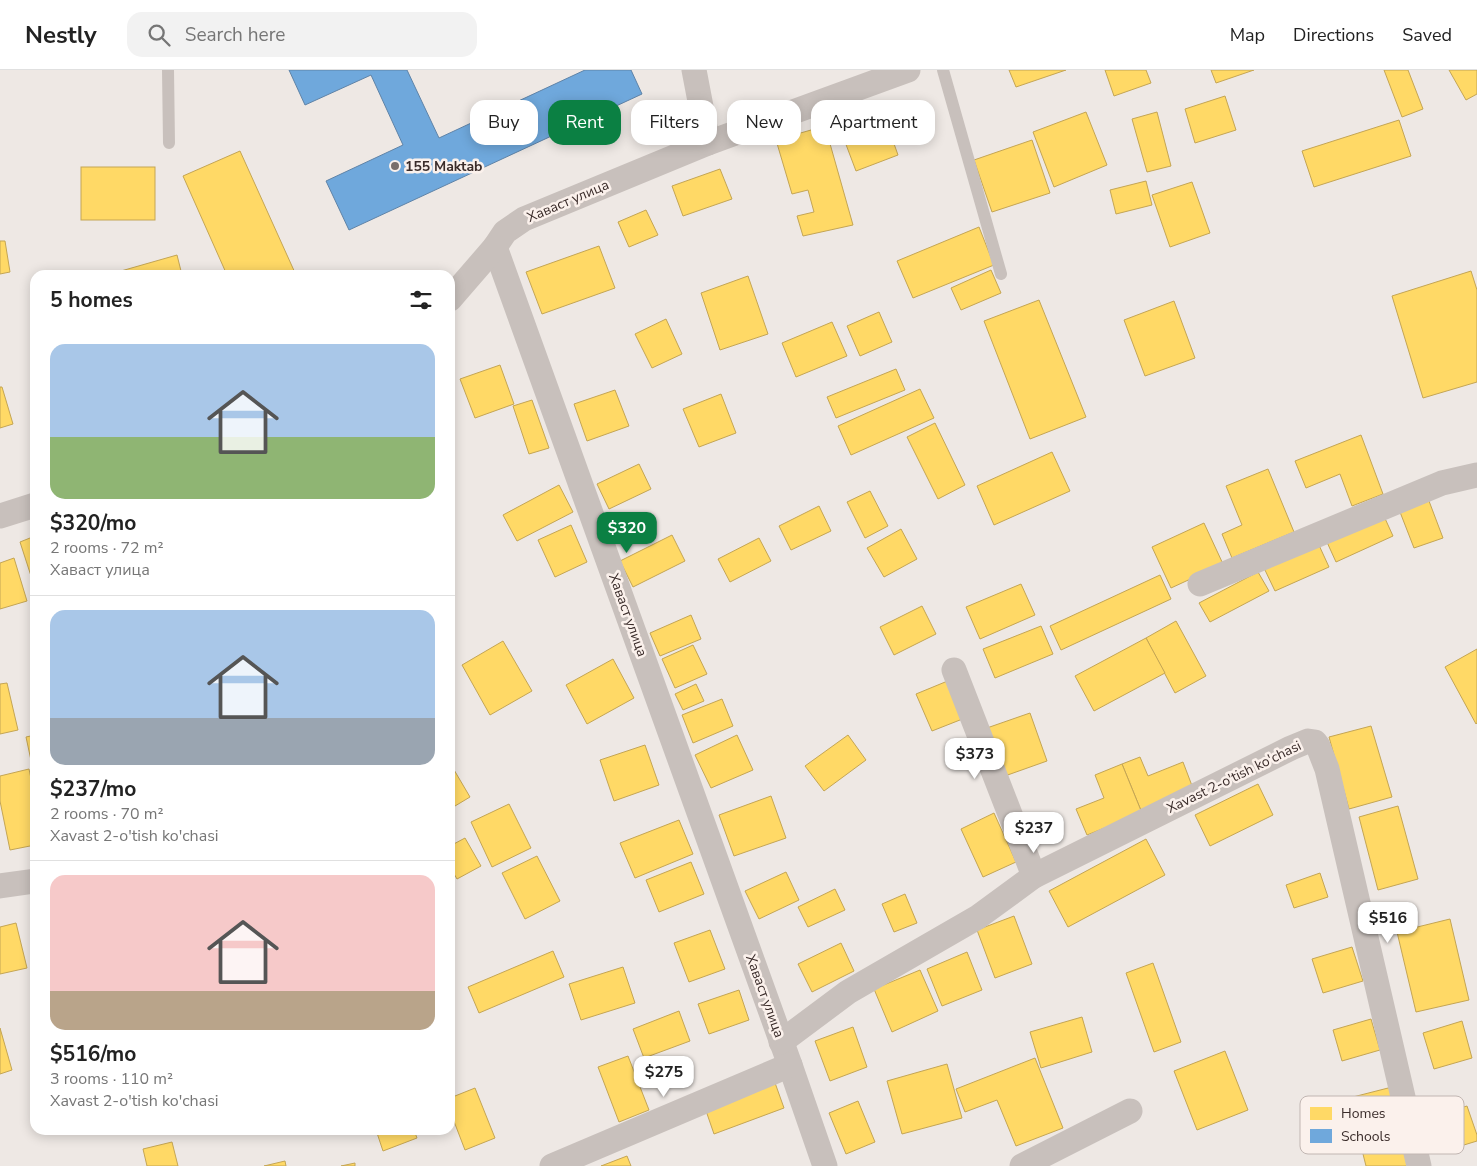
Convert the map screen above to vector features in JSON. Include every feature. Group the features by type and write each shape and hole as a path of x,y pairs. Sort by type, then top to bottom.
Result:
{"street":[{"path":"694,70 700,100"},
{"name":"Хаваст улица","path":"717,140 908,70"},
{"name":"Хаваст улица","path":"703,145 524,219 505,232 495,247 786,1054 824,1166"},
{"path":"455,293 495,247"},
{"path":"1200,584 1442,483 1477,475"},
{"path":"0,516 30,507"},
{"path":"954,670 1034,876"},
{"name":"Xavast 2-o'tish ko'chasi","path":"552,1166 786,1054 848,992 978,917 1034,876 1308,741 1316,742 1327,769 1402,1096"},
{"path":"0,886 30,882"},
{"path":"1022,1166 1130,1111"}],"lane":[{"path":"168,70 169,143"},
{"path":"943,70 1001,274"}],"building: Homes":[{"path":"1009,70 1066,70 1016,87"},
{"path":"1105,70 1146,70 1151,83 1114,96"},
{"path":"1211,70 1254,70 1216,83"},
{"path":"1384,70 1408,70 1423,109 1402,117"},
{"path":"1449,70 1477,70 1477,94 1466,100"},
{"path":"1225,96 1236,130 1195,143 1185,109"},
{"path":"1086,112 1107,165 1054,187 1033,132"},
{"path":"1157,112 1171,166 1147,172 1132,119"},
{"path":"1399,120 1411,156 1314,187 1302,151"},
{"path":"811,130 811,145 830,145 853,225 803,236 797,216 814,212 808,190 792,194 777,145 801,145 801,133"},
{"path":"1032,140 1050,193 992,212 974,160"},
{"path":"846,145 894,145 898,155 856,171"},
{"path":"240,151 294,270 225,270 183,176"},
{"path":"81,167 155,167 155,220 81,220"},
{"path":"720,169 732,199 683,216 672,186"},
{"path":"1146,181 1152,205 1116,214 1110,190"},
{"path":"1192,182 1210,233 1170,247 1152,195"},
{"path":"646,210 658,235 629,247 618,222"},
{"path":"979,227 994,265 913,298 897,261"},
{"path":"0,241 5,241 10,272 0,274"},
{"path":"599,246 615,288 542,314 526,272"},
{"path":"177,255 181,270 124,270"},
{"path":"991,270 1001,293 961,310 951,288"},
{"path":"1471,271 1477,290 1477,382 1423,398 1392,296"},
{"path":"748,276 768,334 720,350 701,293"},
{"path":"1039,300 1086,417 1030,439 984,321"},
{"path":"1174,301 1195,358 1145,376 1124,320"},
{"path":"879,312 892,342 860,356 847,326"},
{"path":"666,319 682,354 652,368 635,334"},
{"path":"832,322 847,356 796,377 782,343"},
{"path":"500,365 514,404 475,418 460,379"},
{"path":"896,369 905,390 836,418 827,397"},
{"path":"0,387 2,387 13,424 0,428"},
{"path":"920,389 934,418 851,455 838,426"},
{"path":"615,390 629,426 587,441 574,404"},
{"path":"721,394 736,433 699,447 683,409"},
{"path":"532,400 549,448 529,454 513,406"},
{"path":"935,423 965,485 938,499 907,437"},
{"path":"1361,435 1383,494 1352,506 1340,474 1306,488 1295,461"},
{"path":"1052,452 1070,491 994,525 977,486"},
{"path":"639,464 651,489 609,509 597,484"},
{"path":"1268,469 1294,532 1232,558 1222,534 1242,525 1226,486"},
{"path":"559,485 573,512 517,541 503,515"},
{"path":"870,491 888,526 865,538 847,502"},
{"path":"1429,501 1443,538 1414,548 1400,512"},
{"path":"819,506 831,531 791,550 779,526"},
{"path":"1383,514 1393,536 1336,562 1326,540"},
{"path":"1204,523 1223,564 1171,588 1152,547"},
{"path":"571,525 587,562 555,577 538,540"},
{"path":"901,529 917,559 884,577 867,548"},
{"path":"672,535 685,561 633,587 620,561"},
{"path":"30,538 30,573 20,542"},
{"path":"759,538 771,561 730,582 718,559"},
{"path":"1318,543 1329,567 1275,591 1264,568"},
{"path":"14,558 27,601 0,609 0,563"},
{"path":"1258,572 1269,591 1210,622 1199,603"},
{"path":"1160,575 1171,599 1061,650 1050,626"},
{"path":"1021,584 1035,615 980,639 966,607"},
{"path":"922,606 936,634 894,655 880,627"},
{"path":"691,615 701,639 660,656 650,633"},
{"path":"1176,621 1206,676 1175,693 1146,638"},
{"path":"1041,626 1053,654 995,678 983,649"},
{"path":"1146,638 1165,673 1094,711 1075,676"},
{"path":"503,641 532,691 490,715 462,665"},
{"path":"693,645 707,674 675,688 662,659"},
{"path":"1477,649 1477,723 1476,724 1445,667"},
{"path":"613,659 634,698 587,724 566,685"},
{"path":"950,680 965,718 932,731 916,694"},
{"path":"7,683 18,730 0,734 0,684"},
{"path":"696,684 704,701 683,710 675,694"},
{"path":"722,699 733,726 693,743 682,715"},
{"path":"1030,713 1047,761 1002,777 984,729"},
{"path":"1371,726 1392,797 1349,809 1329,737"},
{"path":"737,735 753,770 711,788 695,755"},
{"path":"848,735 866,760 824,791 805,766"},
{"path":"30,736 30,756 26,737"},
{"path":"645,745 659,785 614,801 600,760"},
{"path":"1140,757 1148,776 1183,762 1194,791 1142,813 1122,764"},
{"path":"1122,764 1142,813 1087,835 1076,809 1104,798 1095,775"},
{"path":"29,769 30,846 10,850 0,801 0,776"},
{"path":"455,772 470,797 455,806"},
{"path":"1258,784 1273,815 1210,846 1195,815"},
{"path":"771,796 786,838 734,856 719,815"},
{"path":"509,804 531,848 492,867 471,822"},
{"path":"1398,806 1418,879 1378,890 1359,817"},
{"path":"994,813 1016,862 983,877 961,829"},
{"path":"679,820 693,854 635,878 620,843"},
{"path":"465,838 481,866 457,879 455,876 455,843"},
{"path":"1146,839 1165,875 1068,927 1049,891"},
{"path":"537,856 560,901 525,919 502,873"},
{"path":"691,862 704,894 659,912 646,880"},
{"path":"786,872 799,900 759,919 745,891"},
{"path":"1320,873 1328,897 1294,908 1286,885"},
{"path":"835,889 845,910 808,927 798,907"},
{"path":"905,894 917,923 894,932 882,904"},
{"path":"1014,916 1032,964 995,978 977,930"},
{"path":"1450,919 1469,1000 1416,1012 1397,932"},
{"path":"16,923 27,968 0,974 0,927"},
{"path":"710,930 725,969 689,982 674,943"},
{"path":"841,943 854,971 812,992 798,964"},
{"path":"1352,947 1363,981 1323,993 1312,959"},
{"path":"553,951 564,977 479,1013 468,987"},
{"path":"967,952 982,990 942,1006 927,969"},
{"path":"1153,963 1181,1042 1154,1052 1126,973"},
{"path":"623,967 635,1003 581,1020 569,984"},
{"path":"920,970 938,1011 892,1032 874,989"},
{"path":"739,990 749,1020 709,1034 698,1004"},
{"path":"679,1011 690,1041 644,1058 633,1029"},
{"path":"1082,1017 1092,1052 1041,1068 1030,1032"},
{"path":"1371,1019 1380,1050 1342,1061 1333,1030"},
{"path":"1462,1021 1472,1058 1434,1069 1423,1033"},
{"path":"853,1027 867,1067 830,1081 815,1041"},
{"path":"0,1028 12,1070 0,1074"},
{"path":"1225,1051 1248,1110 1197,1130 1174,1071"},
{"path":"628,1056 649,1110 619,1122 598,1067"},
{"path":"1035,1058 1063,1128 1016,1146 997,1100 965,1112 956,1089"},
{"path":"947,1064 962,1118 902,1134 887,1081"},
{"path":"774,1080 784,1108 714,1134 704,1105"},
{"path":"1392,1087 1394,1096 1357,1096"},
{"path":"475,1088 495,1138 465,1150 455,1124 455,1096"},
{"path":"858,1101 875,1142 846,1154 829,1113"},
{"path":"1467,1106 1477,1135 1477,1141 1464,1145 1464,1107"},
{"path":"378,1135 416,1135 417,1138 383,1151"},
{"path":"172,1142 178,1166 147,1166 143,1149"},
{"path":"1363,1154 1410,1154 1413,1166 1366,1166"},
{"path":"627,1156 631,1166 601,1166"},
{"path":"285,1161 286,1166 264,1166"},
{"path":"355,1163 355,1166 341,1166"}],"building: Schools":[{"path":"289,70 407,70 439,138 470,124 470,145 532,145 349,230 326,181 403,145 371,75 305,105"},
{"path":"585,70 631,70 642,94 621,104 621,100 548,100 548,138 538,142 538,100 521,100"}],"place":[{"name":"155 Maktab","path":"395,166"}]}
